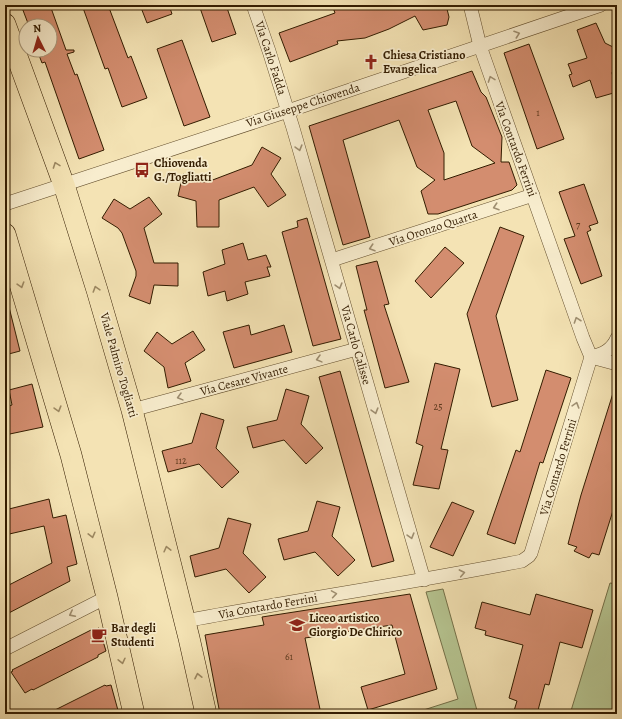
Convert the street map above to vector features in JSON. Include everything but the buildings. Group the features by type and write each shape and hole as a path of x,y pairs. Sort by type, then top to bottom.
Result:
{"main road":[{"name":"Viale Palmiro Togliatti","path":"5,24 64,185 97,290 132,410 185,621 206,714"},
{"path":"5,234 71,455 107,597 134,714"}],"street":[{"name":"Via Carlo Fadda","path":"253,5 288,111"},
{"name":"Via Contardo Ferrini","path":"185,621 304,599 424,580 522,561 530,556 591,357 480,46 470,5"},
{"name":"Via Giuseppe Chiovenda","path":"5,204 288,111 601,5"},
{"name":"Via Carlo Calisse","path":"288,111 424,580"},
{"name":"Via Oronzo Quarta","path":"332,260 533,195"},
{"path":"591,357 607,351 617,338"},
{"name":"Via Cesare Vivante","path":"132,410 357,349"},
{"path":"591,357 617,364"},
{"path":"5,649 107,597"}],"green space":[{"path":"610,583 617,584 617,714 570,714"},
{"path":"443,589 478,714 411,714 458,699 426,592"}],"place":[{"name":"Chiesa Cristiano Evangelica","path":"371,62"},
{"name":"Chiovenda G./Togliatti","path":"142,170"},
{"name":"Liceo artistico Giorgio De Chirico","path":"297,625"},
{"name":"Bar degli Studenti","path":"99,635"}]}
